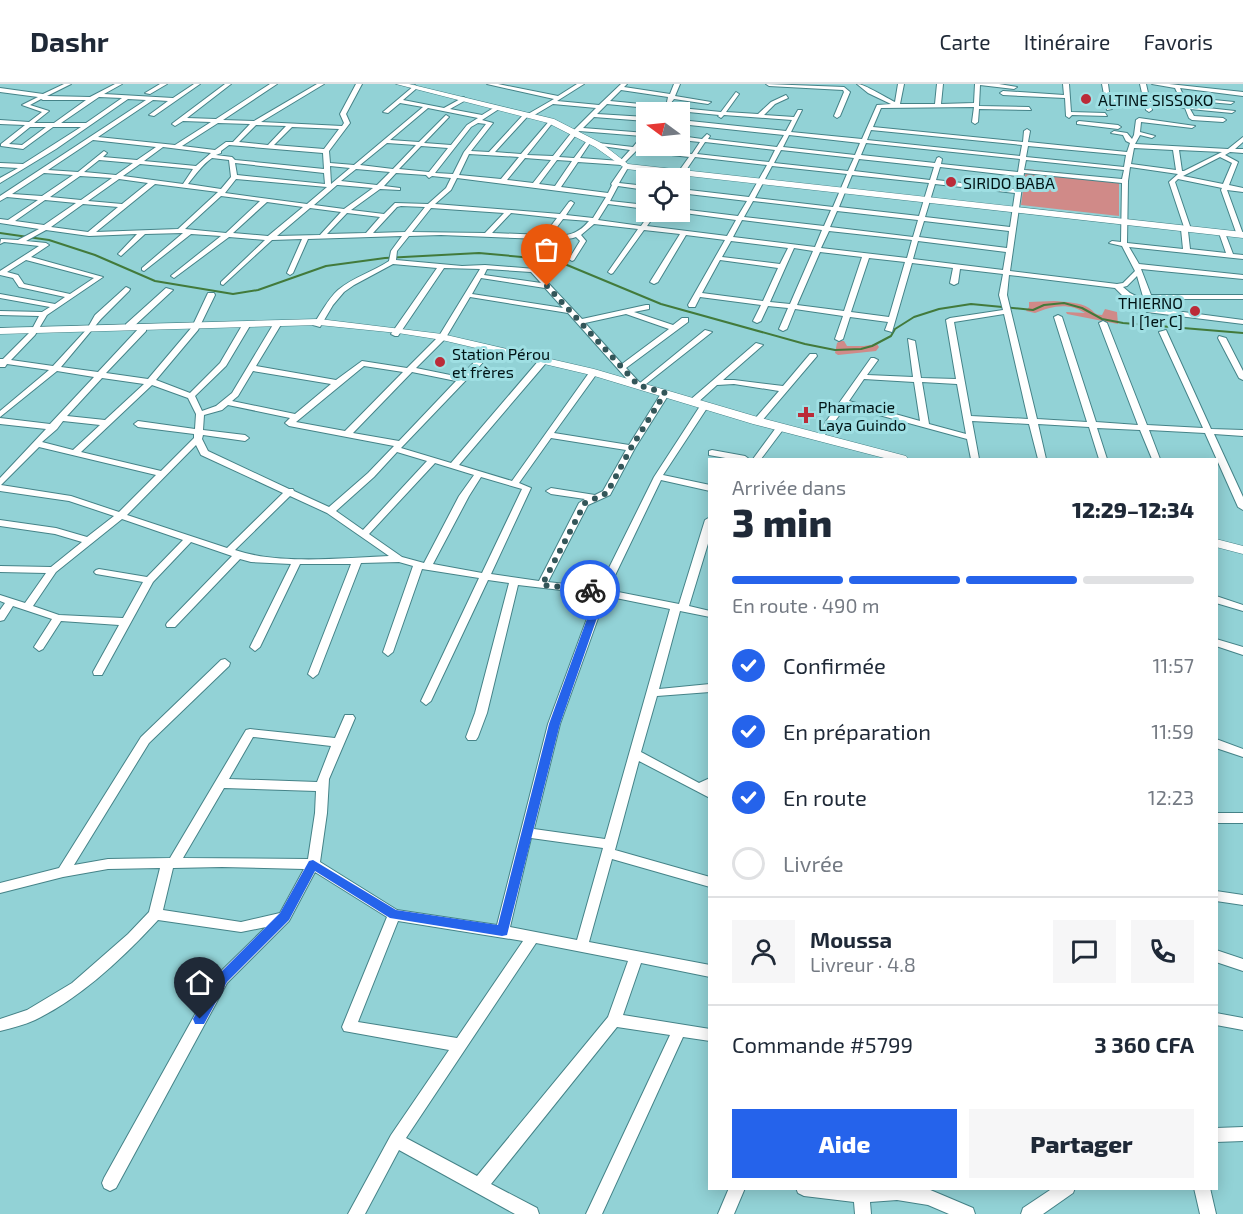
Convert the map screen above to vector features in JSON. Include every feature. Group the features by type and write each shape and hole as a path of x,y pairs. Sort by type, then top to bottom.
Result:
{"street":[{"path":"0,153 5,145 46,111 24,107 25,105 68,84"},
{"path":"5,145 23,147 94,97 118,84"},
{"path":"3,197 111,126 164,84"},
{"path":"152,115 197,84"},
{"path":"175,124 228,84"},
{"path":"177,147 274,84"},
{"path":"235,142 255,123 321,84"},
{"path":"334,185 327,167 326,151 348,121 343,114 358,84"},
{"path":"400,84 551,121 576,131 624,165"},
{"path":"490,84 559,98"},
{"path":"490,154 527,115 553,102 579,84"},
{"path":"669,102 677,84"},
{"path":"769,84 833,85 842,88 847,92 837,116"},
{"path":"760,116 773,103 789,95 793,84"},
{"path":"860,84 863,88 897,105"},
{"path":"897,105 901,84"},
{"path":"938,105 940,84"},
{"path":"975,122 980,84 1023,87 1029,117"},
{"path":"1066,84 1069,115 1105,115"},
{"path":"1105,84 1109,108"},
{"path":"1143,84 1151,121"},
{"path":"1155,84 1243,94"},
{"path":"386,112 412,86"},
{"path":"534,185 576,131 622,86 708,102"},
{"path":"1177,87 1192,118 1223,120"},
{"path":"0,97 23,88"},
{"path":"0,90 43,97 150,96 173,100"},
{"path":"1201,91 1204,110"},
{"path":"1004,93 1067,97"},
{"path":"685,168 736,94"},
{"path":"0,181 127,98"},
{"path":"1182,98 1231,102"},
{"path":"321,237 345,211 379,187 445,114 464,99"},
{"path":"1108,100 1232,111"},
{"path":"392,262 394,251 429,206 449,189 467,152 490,123 445,114 399,101"},
{"path":"553,102 636,107"},
{"path":"783,329 879,106 976,106 1029,110"},
{"path":"223,283 270,238 311,206 354,166 426,107"},
{"path":"429,176 452,147 479,119 497,108"},
{"path":"690,111 796,119"},
{"path":"692,304 801,111"},
{"path":"593,115 636,118"},
{"path":"1114,132 1118,118"},
{"path":"183,119 344,128"},
{"path":"1192,126 1139,120 1138,133 1132,144 1125,181 1124,244 1138,269 1150,310 1243,322"},
{"path":"503,181 551,121"},
{"path":"0,122 111,126"},
{"path":"690,123 1127,167 1180,174 1243,190"},
{"path":"1079,123 1125,134 1132,144 1176,149 1243,151"},
{"path":"1168,133 1176,124"},
{"path":"270,146 291,125"},
{"path":"869,128 1130,154"},
{"path":"576,131 636,134"},
{"path":"1027,131 1003,295 1042,458"},
{"path":"1138,133 1152,136"},
{"path":"890,330 946,136"},
{"path":"93,138 219,152"},
{"path":"1187,251 1186,229 1172,182 1180,174 1230,150 1243,138"},
{"path":"690,139 938,165 1125,181"},
{"path":"557,188 578,160 589,140"},
{"path":"385,141 452,147"},
{"path":"184,186 201,163 219,152 228,143 326,151"},
{"path":"598,145 1018,191"},
{"path":"20,241 48,226 161,146"},
{"path":"0,221 89,234 180,231 270,238 407,234 568,238 578,236 595,221 636,147"},
{"path":"285,154 292,148"},
{"path":"1176,149 1180,174"},
{"path":"467,152 578,160 639,168"},
{"path":"690,177 761,181 1242,235 1224,190 1235,162 1220,155"},
{"path":"8,223 101,156 199,168"},
{"path":"212,156 232,159 232,161 272,165 354,166 429,176 503,181 557,188 636,205"},
{"path":"256,179 279,159"},
{"path":"180,231 222,193 234,177 232,161"},
{"path":"0,165 25,166"},
{"path":"42,171 154,181 265,200 385,216"},
{"path":"234,177 398,189"},
{"path":"89,234 154,181"},
{"path":"614,184 636,187"},
{"path":"690,192 1012,229"},
{"path":"3,197 44,198 124,206"},
{"path":"174,276 227,235 265,200"},
{"path":"545,239 571,203"},
{"path":"368,235 397,205 429,206 561,216 1118,286 1125,285 1138,269"},
{"path":"486,236 509,211"},
{"path":"690,212 1009,250"},
{"path":"611,272 647,222"},
{"path":"121,254 143,232"},
{"path":"144,269 189,232"},
{"path":"654,282 684,233"},
{"path":"1222,233 1230,256"},
{"path":"572,260 582,241 578,236"},
{"path":"290,273 306,237"},
{"path":"0,242 20,241 46,244 1,273"},
{"path":"1112,243 1243,257"},
{"path":"757,321 792,246"},
{"path":"839,339 866,255"},
{"path":"2,364 33,332 44,315 100,277 25,258"},
{"path":"717,258 782,266"},
{"path":"318,324 346,286 376,273 392,262 462,268 532,270 639,386"},
{"path":"396,332 442,266"},
{"path":"954,283 957,266"},
{"path":"347,434 439,340 484,267"},
{"path":"1138,269 1243,277"},
{"path":"1,273 16,276 21,285 70,296"},
{"path":"479,276 547,286"},
{"path":"1118,286 1127,295 1148,300 1243,297"},
{"path":"1,416 55,369 106,308 126,289"},
{"path":"129,326 168,290"},
{"path":"698,294 892,320"},
{"path":"75,453 150,382 196,326 211,295"},
{"path":"468,295 569,311"},
{"path":"0,296 56,306"},
{"path":"579,322 645,307"},
{"path":"624,311 674,328"},
{"path":"975,458 950,320 1006,312"},
{"path":"0,313 44,315"},
{"path":"1058,317 1103,458"},
{"path":"622,368 685,320"},
{"path":"1103,323 1156,458"},
{"path":"201,414 219,408 236,394 278,324"},
{"path":"89,330 129,326 318,324 396,332 592,374 898,458"},
{"path":"191,396 223,364 246,325"},
{"path":"0,332 196,326"},
{"path":"0,486 143,329"},
{"path":"639,386 708,332"},
{"path":"1163,332 1243,507"},
{"path":"1222,338 1243,378"},
{"path":"439,340 488,354 541,363"},
{"path":"911,341 925,425"},
{"path":"693,402 759,345"},
{"path":"330,511 371,475 488,354"},
{"path":"757,421 813,356"},
{"path":"819,437 874,360"},
{"path":"426,701 527,488 433,460 397,446 289,423 362,363 462,380"},
{"path":"453,466 541,363"},
{"path":"2,364 150,382 191,396 201,414 198,435 204,453 330,511 400,559"},
{"path":"252,368 337,383"},
{"path":"514,484 592,374"},
{"path":"863,377 961,382"},
{"path":"715,383 734,382 785,389"},
{"path":"542,585 585,503 607,493 631,448 665,393"},
{"path":"227,402 297,417"},
{"path":"845,403 972,438"},
{"path":"502,931 555,724 602,592 658,477 705,405"},
{"path":"1,416 54,427"},
{"path":"62,418 107,423"},
{"path":"968,418 1243,433"},
{"path":"138,424 198,435 245,438"},
{"path":"758,458 781,427"},
{"path":"27,608 53,570 120,516 198,435"},
{"path":"549,435 631,448"},
{"path":"39,444 162,474"},
{"path":"712,453 740,458"},
{"path":"364,534 433,460"},
{"path":"388,652 422,565 479,474"},
{"path":"658,477 708,488"},
{"path":"0,486 70,499 250,559 297,561 400,559 514,581 602,592 708,615"},
{"path":"171,625 290,491"},
{"path":"551,491 596,498"},
{"path":"0,523 56,531 89,540"},
{"path":"582,945 652,693 708,526"},
{"path":"99,672 149,580 190,538"},
{"path":"1218,544 1243,550"},
{"path":"255,647 297,561"},
{"path":"313,674 357,561"},
{"path":"0,569 53,570"},
{"path":"99,572 149,580"},
{"path":"472,737 481,713 514,581"},
{"path":"0,598 58,618 126,622"},
{"path":"1218,600 1243,608"},
{"path":"0,618 11,602"},
{"path":"39,647 58,618"},
{"path":"1218,643 1243,651"},
{"path":"63,872 146,740 225,663"},
{"path":"652,693 708,688"},
{"path":"110,1183 222,978 284,917 313,864 323,779 349,718"},
{"path":"0,1025 31,1015 77,987 133,938 154,914 171,862 250,733 338,743"},
{"path":"1218,744 1243,753"},
{"path":"635,754 706,788"},
{"path":"221,783 323,787"},
{"path":"1218,818 1243,818"},
{"path":"527,833 609,848 708,881"},
{"path":"0,888 63,872 108,864 171,862 313,864 394,915 582,945 708,971"},
{"path":"1218,896 1243,900"},
{"path":"154,914 241,927 284,917"},
{"path":"394,915 349,1028 460,1046"},
{"path":"356,1214 396,1140 533,937"},
{"path":"479,1186 614,1020 637,956"},
{"path":"1218,957 1243,965"},
{"path":"1218,1019 1243,1024"},
{"path":"614,1020 708,1035"},
{"path":"594,1214 679,1030"},
{"path":"1218,1135 1243,1134"},
{"path":"396,1140 522,1212"},
{"path":"726,1214 736,1190"},
{"path":"841,1190 897,1192 928,1197 967,1214"},
{"path":"1029,1214 1063,1190"},
{"path":"1202,1190 1208,1214"},
{"path":"860,1191 863,1214"}],"shaded area":[{"path":"1026,169 1119,179 1119,216 1021,205"},
{"path":"1054,301 1081,305 1099,315 1102,315 1105,309 1117,312 1118,324 1067,314 1066,312 1085,313 1066,306 1035,313 1026,311 1029,302"},
{"path":"844,341 847,346 877,344 879,347 876,351 838,355 835,353 837,343"}],"waterway":[{"path":"0,233 49,240 95,255 155,281 233,294 258,290 326,266 385,258 479,253 555,260 661,304 805,344 835,350 861,349 872,346 891,336 895,329 914,317 939,309 971,304 1033,310 1044,305 1064,303 1082,308 1102,319 1123,323 1243,333"}],"way so far":[{"path":"547,286 638,385 665,393 631,448 607,493 585,503 542,585 590,590"}],"place":[{"name":"ALTINE SISSOKO","path":"1086,99"},
{"name":"SIRIDO BABA","path":"951,182"},
{"name":"THIERNO I [1er C]","path":"1195,311"},
{"name":"Station Pérou et frères","path":"440,362"},
{"name":"Pharmacie Laya Guindo","path":"806,415"}],"route":[{"path":"200,1019 222,978 284,917 313,864 394,915 502,931 555,724 602,592 590,590"}]}
